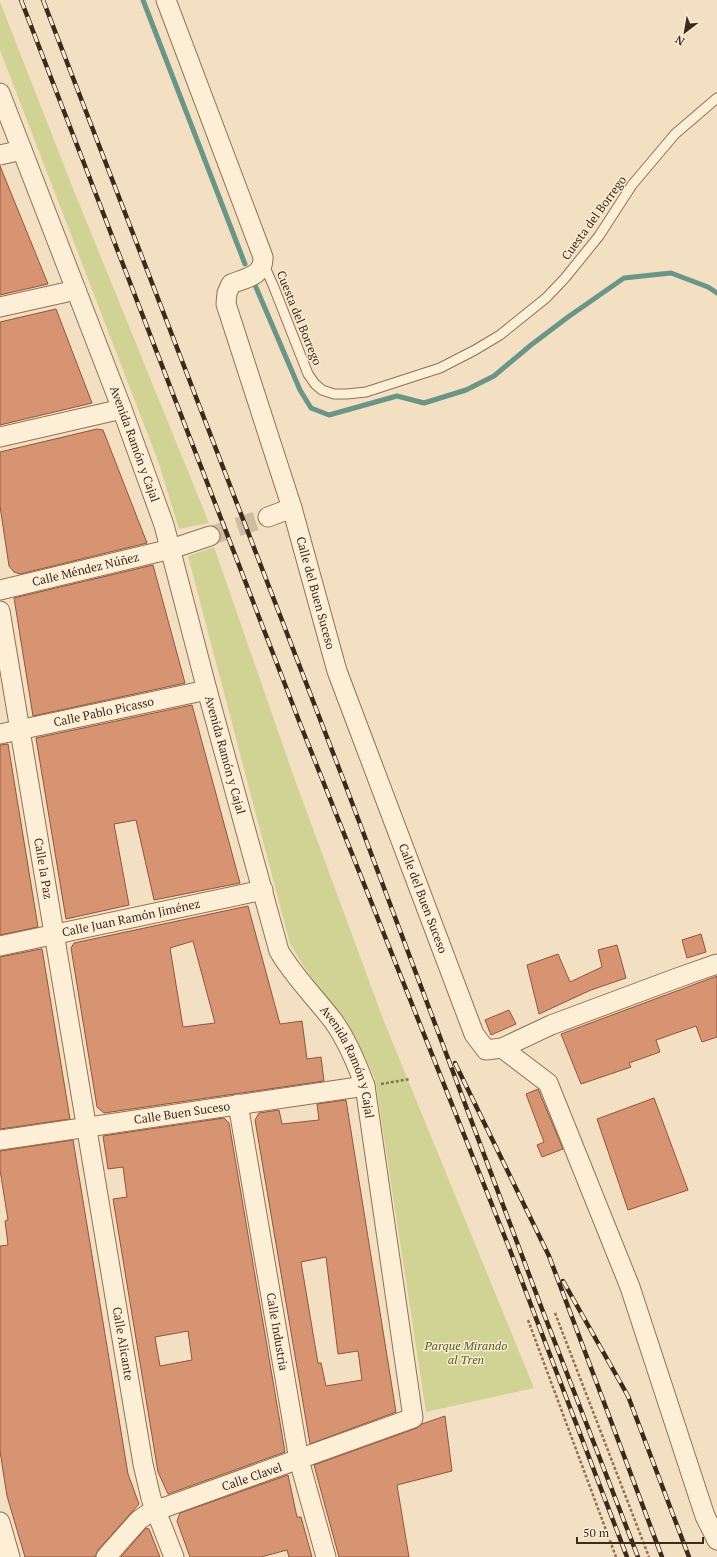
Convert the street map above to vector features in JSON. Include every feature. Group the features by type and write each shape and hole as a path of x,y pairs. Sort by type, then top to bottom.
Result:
{"street":[{"path":"166,0 263,257 264,265 258,272 231,284 227,293 226,304 292,508 268,517"},
{"name":"Avenida Ramón y Cajal","path":"0,93 156,500 171,549 207,690 279,951 289,968 334,1022 357,1066 365,1086 413,1418"},
{"path":"0,155 22,150"},
{"path":"0,307 76,290"},
{"path":"0,437 122,409"},
{"name":"Calle del Buen Suceso","path":"292,508 337,671 474,1034 486,1050 502,1048 551,1025 717,964"},
{"name":"Calle Méndez Núñez","path":"0,590 171,549 210,536"},
{"name":"Calle la Paz","path":"0,611 86,1127"},
{"name":"Calle Pablo Picasso","path":"0,734 207,690"},
{"name":"Calle Juan Ramón Jiménez","path":"0,946 263,890"},
{"path":"502,1048 548,1083 630,1287 705,1516 717,1540"},
{"name":"Calle Buen Suceso","path":"0,1140 365,1086"},
{"name":"Calle Industria","path":"238,1104 299,1460 326,1557"},
{"name":"Calle Alicante","path":"86,1127 143,1464 151,1498 174,1557"},
{"name":"Calle Clavel","path":"106,1557 144,1515 413,1418"},
{"path":"0,1522 10,1557"}],"lane":[{"name":"Cuesta del Borrego","path":"264,265 308,374 315,384 322,390 334,394 366,392 440,368 500,335 546,298 566,278 599,236 632,185 675,134 717,98"}],"path":[{"path":"365,1086 410,1079"},
{"path":"555,1313 649,1557"},
{"path":"528,1320 616,1557"}],"green space":[{"path":"0,2 72,186 209,523 179,529 158,461 0,50"},
{"name":"Parque Mirando al Tren","path":"214,547 295,780 385,1024 534,1388 426,1412 375,1079 357,1040 306,970 290,944 188,556"}],"building":[{"path":"0,166 48,284 0,295"},
{"path":"56,309 92,403 0,425 0,322"},
{"path":"97,429 103,430 147,543 20,574 14,572 9,566 0,506 0,452"},
{"path":"153,565 185,683 33,716 14,598"},
{"path":"192,705 240,883 154,900 136,820 114,824 129,905 66,919 36,738"},
{"path":"8,744 38,927 0,935 0,745"},
{"path":"248,906 280,1024 302,1021 307,1059 321,1057 324,1081 104,1113 97,1107 71,948 74,943","holes":["193,941 215,1023 183,1027 170,948"]},
{"path":"701,934 706,952 687,958 682,940"},
{"path":"617,945 626,978 591,990 539,1014 527,965 558,954 570,982 602,967 598,950"},
{"path":"42,949 70,1119 0,1129 0,957"},
{"path":"717,976 717,1037 702,1042 696,1026 656,1040 660,1052 629,1063 631,1067 581,1084 561,1034"},
{"path":"509,1010 516,1024 491,1035 485,1020"},
{"path":"538,1089 563,1149 542,1157 537,1145 544,1142 526,1094"},
{"path":"654,1098 688,1190 628,1210 597,1119"},
{"path":"346,1100 396,1412 310,1444 255,1120 259,1113 279,1110 282,1124 319,1120 317,1104","holes":["326,1257 338,1354 358,1351 362,1380 326,1386 321,1363 318,1363 301,1262"]},
{"path":"224,1118 229,1123 285,1452 168,1494 158,1472 113,1199 127,1197 123,1167 108,1169 103,1136","holes":["188,1331 192,1360 160,1366 155,1337"]},
{"path":"73,1140 128,1474 139,1504 98,1550 95,1557 25,1557 7,1496 0,1451 0,1246 8,1245 5,1221 8,1220 0,1170 0,1151"},
{"path":"445,1416 452,1471 397,1485 409,1557 339,1557 314,1465 417,1428 422,1424"},
{"path":"288,1475 297,1517 301,1517 312,1557 289,1557 287,1550 261,1557 190,1557 177,1521 180,1513"},
{"path":"146,1528 149,1529 160,1557 121,1557"}],"waterway":[{"path":"143,0 245,264"},
{"path":"255,285 300,390 311,408 329,415 397,396 424,403 466,390 494,376 568,317 624,278 671,273 708,287 717,293"}],"tunnel":[{"path":"210,536 268,517"}],"railway":[{"path":"21,0 301,726 510,1250 627,1557"},
{"path":"43,0 345,784 542,1309 638,1557"},
{"path":"455,1063 549,1256 662,1557"},
{"path":"563,1281 628,1396 689,1557"}]}
